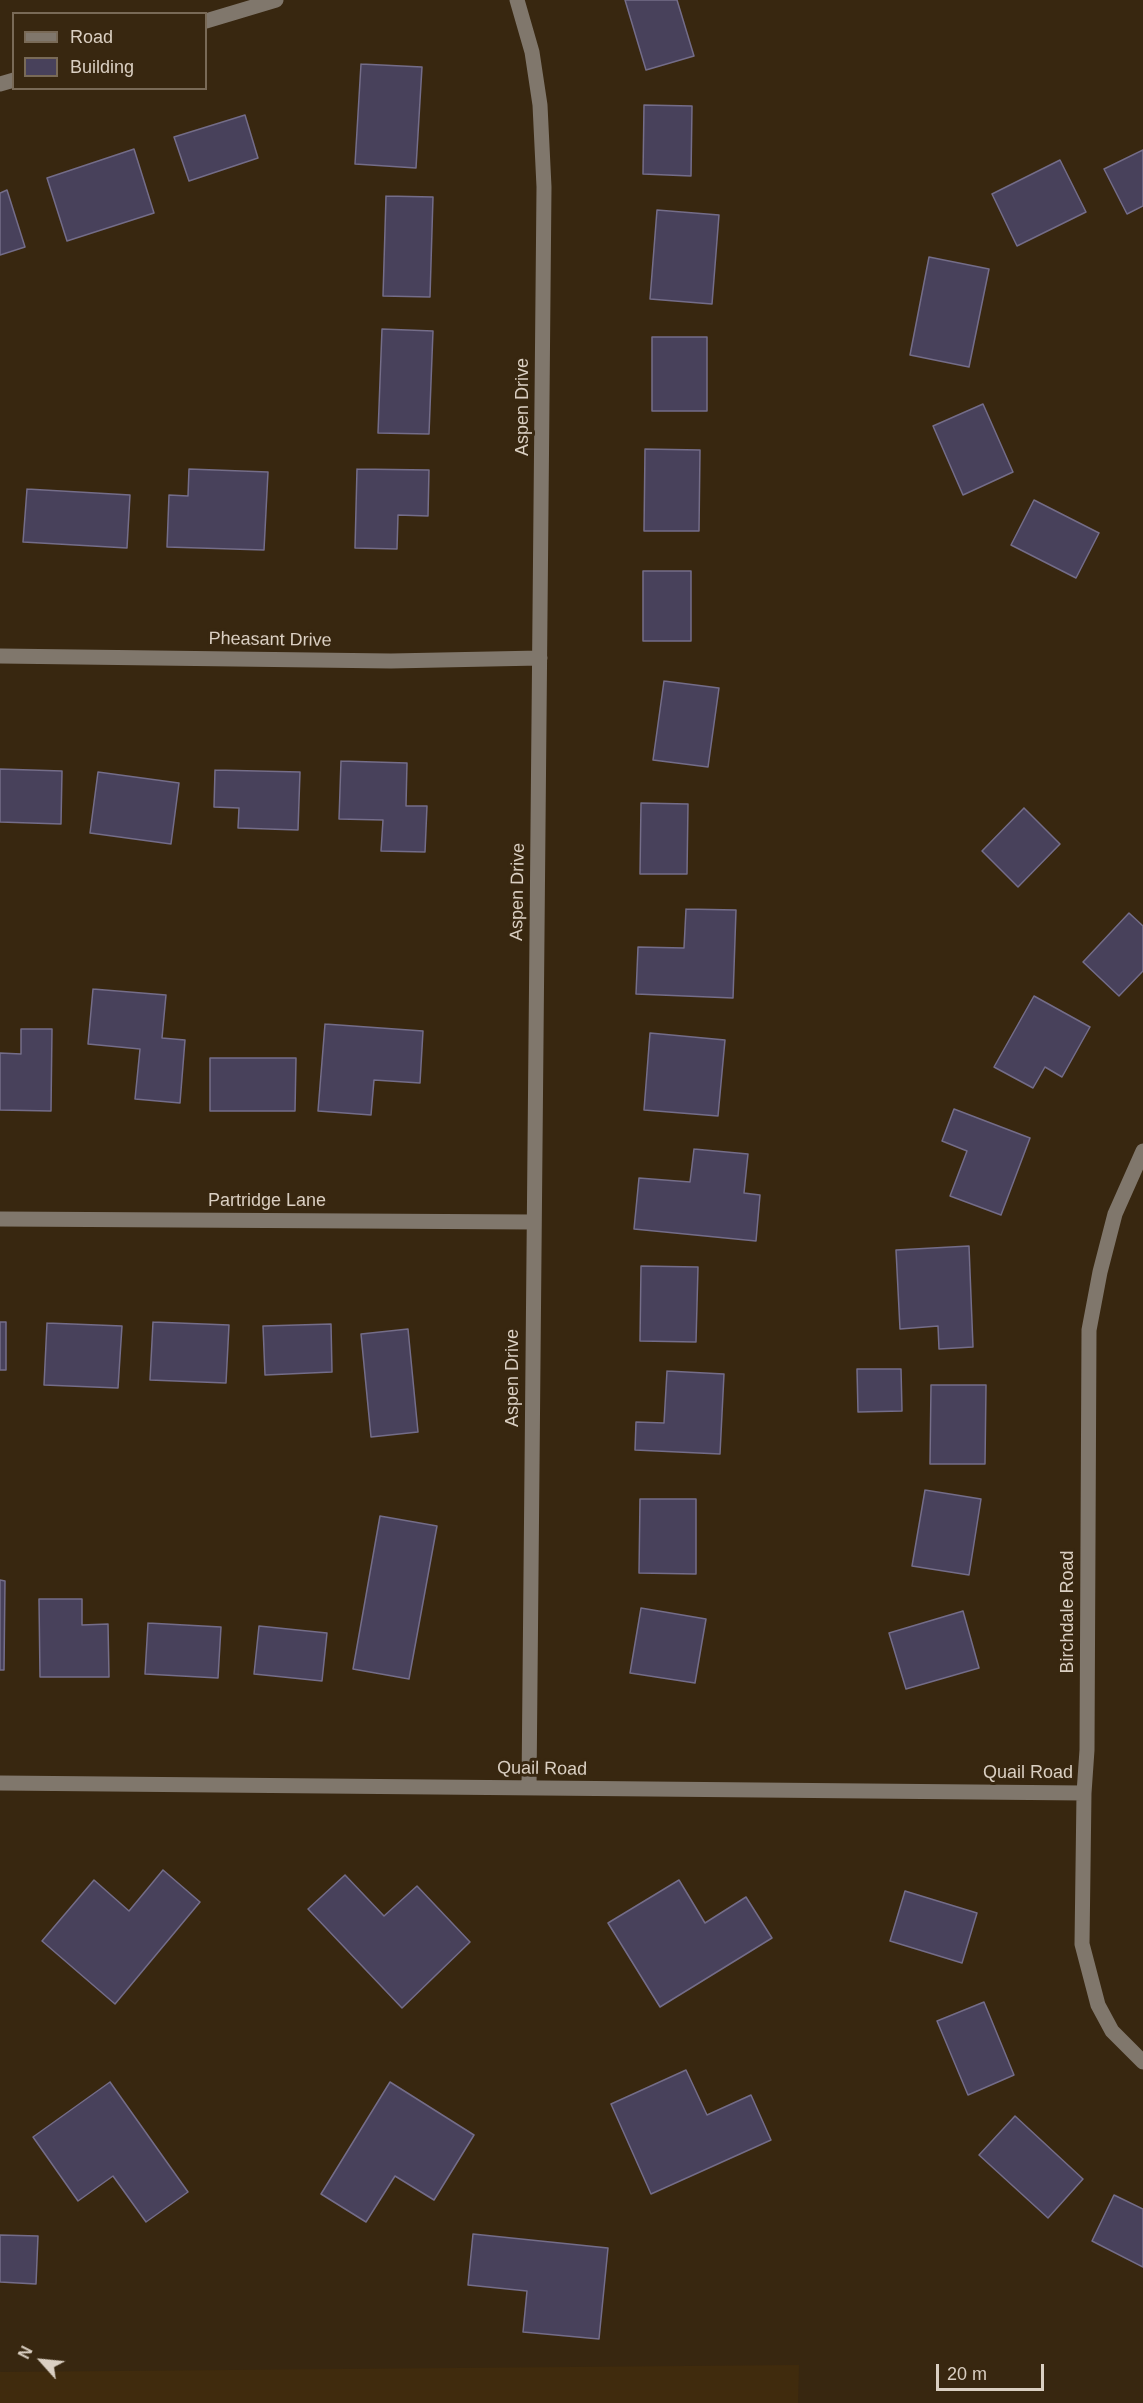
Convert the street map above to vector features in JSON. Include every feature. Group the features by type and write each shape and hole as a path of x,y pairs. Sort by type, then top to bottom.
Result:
{"street":[{"path":"207,21 276,0"},
{"name":"Aspen Drive","path":"517,0 532,52 540,105 544,187 529,1788"},
{"name":"Pheasant Drive","path":"0,656 380,661 540,658"},
{"name":"Birchdale Road","path":"1143,1151 1115,1214 1100,1272 1089,1330 1087,1738 1082,1944 1098,2004 1112,2031 1143,2062"},
{"name":"Partridge Lane","path":"0,1219 533,1222"},
{"name":"Quail Road","path":"0,1783 1084,1792"}],"shaded area":[{"path":"799,2365 798,2403 0,2403 0,2372"}],"building":[{"path":"625,0 677,0 694,56 646,70"},
{"path":"361,64 422,67 416,168 355,164"},
{"path":"644,105 692,106 691,176 643,174"},
{"path":"245,115 258,158 189,181 174,137"},
{"path":"134,149 154,213 67,241 47,178"},
{"path":"1143,150 1143,206 1127,214 1104,169"},
{"path":"1060,160 1086,212 1017,246 992,194"},
{"path":"7,190 25,247 0,255 0,193"},
{"path":"386,196 433,197 430,297 383,296"},
{"path":"657,210 719,215 712,304 650,299"},
{"path":"929,257 989,269 969,367 910,355"},
{"path":"382,329 433,331 429,434 378,433"},
{"path":"652,337 707,337 707,411 652,411"},
{"path":"983,404 1013,472 963,495 933,426"},
{"path":"645,449 700,450 699,531 644,531"},
{"path":"189,469 268,472 264,550 167,547 169,495 188,496"},
{"path":"357,469 429,470 428,516 398,515 397,549 355,548"},
{"path":"27,489 130,495 127,548 23,542"},
{"path":"1034,500 1099,533 1076,578 1011,545"},
{"path":"643,571 691,571 691,641 643,641"},
{"path":"664,681 719,688 708,767 653,760"},
{"path":"341,761 407,763 406,806 427,806 425,852 381,851 383,820 339,819"},
{"path":"0,769 62,771 61,824 0,822"},
{"path":"215,770 300,772 298,830 238,828 239,808 214,807"},
{"path":"98,772 179,783 171,844 90,833"},
{"path":"641,803 688,804 687,874 640,874"},
{"path":"1024,808 1060,844 1018,887 982,851"},
{"path":"686,909 736,910 733,998 636,994 638,947 684,948"},
{"path":"1129,913 1143,926 1143,971 1119,996 1083,962"},
{"path":"93,989 166,995 162,1038 185,1040 180,1103 135,1099 140,1049 88,1044"},
{"path":"1034,996 1090,1027 1062,1077 1045,1067 1033,1088 994,1067"},
{"path":"325,1024 423,1031 420,1083 374,1080 371,1115 318,1111"},
{"path":"21,1029 52,1029 51,1111 0,1110 0,1053 21,1054"},
{"path":"650,1033 725,1040 718,1116 644,1110"},
{"path":"210,1058 296,1058 295,1111 210,1111"},
{"path":"954,1109 1030,1138 1001,1215 950,1196 967,1151 942,1141"},
{"path":"694,1149 748,1154 744,1193 760,1195 756,1241 634,1229 639,1178 690,1182"},
{"path":"969,1246 973,1347 939,1349 938,1326 900,1329 896,1250"},
{"path":"641,1266 698,1267 696,1342 640,1341"},
{"path":"0,1322 6,1322 6,1370 0,1370"},
{"path":"153,1322 229,1325 226,1383 150,1380"},
{"path":"47,1323 122,1326 118,1388 44,1385"},
{"path":"331,1324 332,1372 265,1375 263,1326"},
{"path":"408,1329 418,1432 371,1437 361,1334"},
{"path":"857,1369 901,1369 902,1411 858,1412"},
{"path":"667,1371 724,1374 720,1454 635,1450 636,1422 664,1423"},
{"path":"931,1385 986,1385 985,1464 930,1464"},
{"path":"925,1490 981,1499 969,1575 912,1566"},
{"path":"640,1499 696,1499 696,1574 639,1573"},
{"path":"380,1516 437,1526 409,1679 353,1669"},
{"path":"0,1580 5,1581 4,1670 0,1670"},
{"path":"39,1599 82,1599 82,1625 108,1624 109,1677 40,1677"},
{"path":"641,1608 706,1619 695,1683 630,1673"},
{"path":"963,1611 979,1668 906,1689 889,1633"},
{"path":"148,1623 221,1627 218,1678 145,1674"},
{"path":"259,1626 327,1633 322,1681 254,1674"},
{"path":"163,1870 200,1902 115,2004 42,1941 94,1880 129,1911"},
{"path":"345,1875 384,1916 417,1886 470,1942 402,2008 308,1909"},
{"path":"679,1880 705,1923 746,1897 772,1938 660,2007 608,1923"},
{"path":"905,1891 977,1913 962,1963 890,1941"},
{"path":"984,2002 1014,2075 968,2095 937,2021"},
{"path":"686,2070 707,2115 751,2095 771,2140 651,2194 611,2104"},
{"path":"110,2082 188,2192 146,2222 113,2176 78,2201 33,2137"},
{"path":"390,2082 474,2135 434,2200 395,2176 366,2222 321,2194"},
{"path":"1015,2116 1083,2179 1048,2218 979,2155"},
{"path":"1114,2195 1143,2209 1143,2267 1092,2241"},
{"path":"473,2234 608,2248 599,2339 523,2332 527,2291 468,2285"},
{"path":"0,2235 38,2236 36,2284 0,2282"}]}
